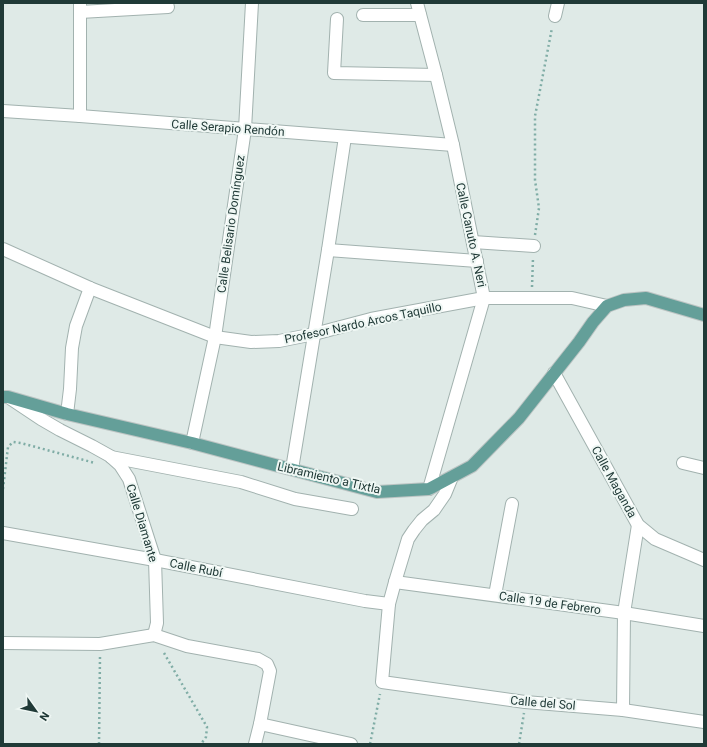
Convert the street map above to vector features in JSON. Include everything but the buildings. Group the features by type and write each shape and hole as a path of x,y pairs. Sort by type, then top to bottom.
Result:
{"main road":[{"path":"606,306 624,300 646,298 704,316"},
{"name":"Libramiento a Tixtla","path":"5,397 67,414 292,469 377,492 429,489 472,466 519,418 606,306"}],"street":[{"name":"Calle Belisario Domínguez","path":"192,444 215,337 245,129 252,3"},
{"path":"555,16 558,3"},
{"path":"80,116 80,8 168,7"},
{"path":"364,15 419,9"},
{"name":"Calle Canuto A. Neri","path":"419,9 453,145 484,298 429,489"},
{"path":"337,19 334,73 436,75"},
{"name":"Calle Serapio Rendón","path":"3,111 453,145"},
{"path":"292,469 345,137"},
{"path":"473,242 534,246"},
{"name":"Profesor Nardo Arcos Taquillo","path":"3,249 90,288 215,337 251,342 279,341 314,334 372,319 484,298 572,298 606,306"},
{"path":"328,250 477,261"},
{"path":"67,414 72,348 76,326 90,288"},
{"name":"Calle Maganda","path":"554,373 638,525 656,539 704,560"},
{"name":"Calle Diamante","path":"5,397 60,430 92,446 106,461 120,465 129,479 156,560 156,623 154,635"},
{"path":"106,461 241,482 294,499 352,509"},
{"path":"683,463 704,468"},
{"path":"382,682 389,604 408,539 422,520 434,510 445,494 452,477"},
{"path":"495,595 512,504"},
{"path":"623,710 624,613 638,525"},
{"name":"Calle Rubí","path":"3,533 156,560 365,601 389,604"},
{"name":"Calle 19 de Febrero","path":"395,582 624,613 704,626"},
{"path":"3,643 100,644 154,635 187,646 258,659 267,664 270,670 255,744"},
{"name":"Calle del Sol","path":"382,682 525,702 623,710 704,722"},
{"path":"260,724 351,744"}],"path":[{"path":"532,298 532,269 539,208 535,180 535,116 555,16"},
{"path":"3,489 8,447 13,442 106,461"},
{"path":"154,635 207,727 206,737 201,744"},
{"path":"99,744 100,644"},
{"path":"370,744 382,682"},
{"path":"519,744 525,702"}]}
